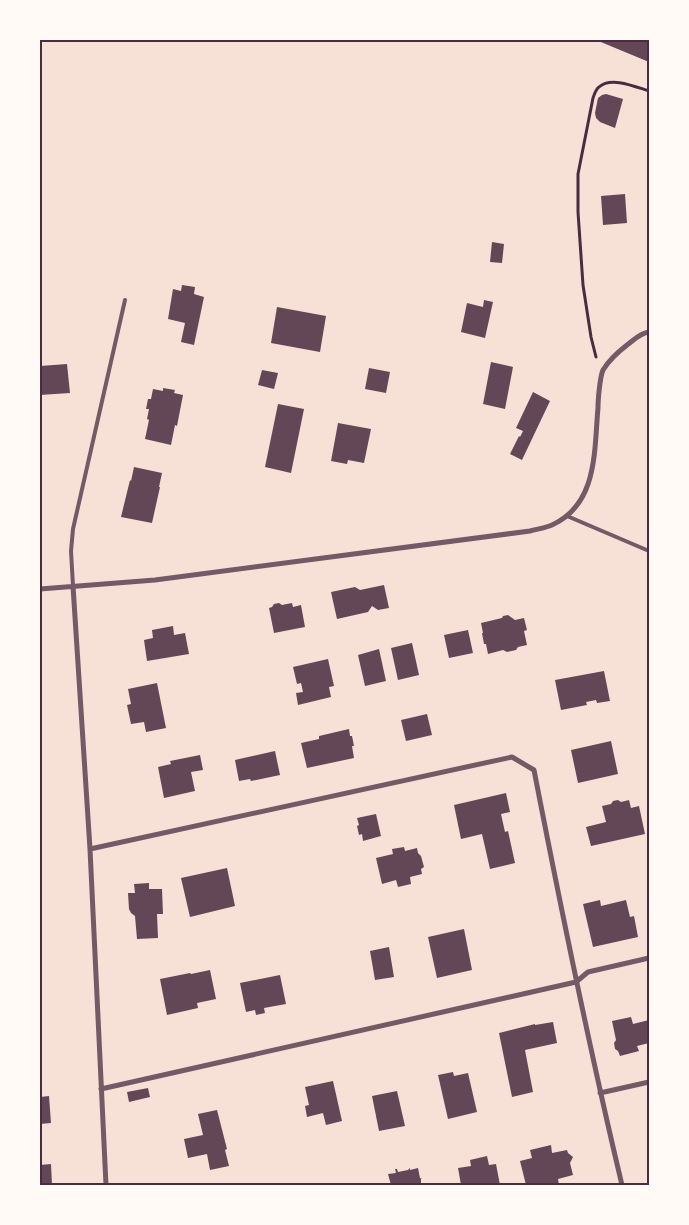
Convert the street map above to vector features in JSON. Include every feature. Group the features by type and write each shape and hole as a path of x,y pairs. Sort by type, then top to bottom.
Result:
{"street":[{"path":"40,589 154,580 530,531 551,526 567,516 578,505 591,476 602,372 617,353 643,333 649,332"},
{"path":"73,586 90,849 106,1185"},
{"path":"90,849 512,757 534,770 576,982 622,1185"},
{"path":"101,1088 576,982 588,972 649,958"},
{"path":"600,1092 649,1082"}],"lane":[{"path":"73,586 72,529 125,300"},
{"path":"567,516 649,551"}],"path":[{"path":"602,372 590,338 583,286 578,212 578,174 593,98 598,87 610,82 649,90"}],"building":[{"path":"596,40 649,40 649,62"},
{"path":"606,94 623,99 615,128 600,122 596,118 598,98"},
{"path":"625,194 627,223 603,225 601,196"},
{"path":"492,242 504,244 502,263 490,262"},
{"path":"182,285 195,287 194,294 204,297 194,345 181,342 185,323 168,319 173,289 181,291"},
{"path":"484,300 493,302 485,338 461,332 467,303 483,307"},
{"path":"277,307 326,316 320,352 271,343"},
{"path":"491,362 513,367 505,409 483,404"},
{"path":"67,364 70,393 40,395 40,366"},
{"path":"369,368 390,372 386,393 365,389"},
{"path":"262,370 278,373 274,389 258,385"},
{"path":"163,388 175,390 174,393 183,395 171,445 145,439 149,420 147,419 149,409 146,409 148,399 151,399 153,389 163,391"},
{"path":"533,392 550,401 522,460 510,454 523,431 516,428"},
{"path":"278,404 304,409 291,473 265,467"},
{"path":"338,423 371,429 364,463 348,460 347,464 331,461"},
{"path":"134,467 162,473 152,523 121,517"},
{"path":"384,585 389,608 378,610 372,606 368,612 337,619 331,592 355,587 360,590"},
{"path":"279,603 282,605 292,603 293,607 301,605 305,627 274,633 269,608"},
{"path":"508,615 515,620 524,618 527,630 524,631 527,645 518,647 516,650 507,652 503,650 488,654 486,644 484,644 481,623"},
{"path":"173,626 174,635 185,633 189,654 147,661 144,640 153,638 152,630"},
{"path":"468,630 473,653 449,658 444,635"},
{"path":"412,643 419,675 398,680 391,648"},
{"path":"379,649 386,681 365,686 358,655"},
{"path":"328,659 334,686 329,687 331,697 298,705 296,693 303,692 301,683 297,684 293,667"},
{"path":"604,671 610,701 597,703 596,700 586,702 587,705 561,710 555,680"},
{"path":"157,683 166,728 146,732 144,722 131,724 127,705 131,704 128,689"},
{"path":"427,714 432,735 406,741 401,720"},
{"path":"349,729 354,746 352,746 354,758 307,768 301,743 319,739 319,736"},
{"path":"611,741 618,774 578,783 571,750"},
{"path":"275,751 280,775 251,781 250,779 239,781 235,760"},
{"path":"200,755 203,770 191,772 195,791 164,798 158,767 171,764 170,761"},
{"path":"506,793 510,812 501,814 505,832 508,831 515,863 490,869 482,834 461,839 454,805"},
{"path":"618,800 621,802 629,800 631,808 639,806 645,834 591,846 586,827 606,822 602,806"},
{"path":"376,814 381,836 363,841 362,834 359,835 357,818"},
{"path":"404,847 405,851 417,848 424,867 421,869 422,874 410,877 411,884 398,887 396,880 382,884 376,858 393,854 392,849"},
{"path":"227,868 235,906 190,917 181,878"},
{"path":"149,883 149,889 162,889 163,914 157,914 158,938 137,939 135,916 129,909 128,893 135,893 134,884"},
{"path":"600,900 601,906 626,900 630,917 634,916 638,937 593,947 583,904"},
{"path":"464,929 472,970 437,978 428,937"},
{"path":"389,947 394,977 375,980 370,951"},
{"path":"210,970 216,999 197,1003 198,1008 167,1015 160,979"},
{"path":"280,975 286,1004 264,1008 265,1013 256,1015 255,1010 246,1012 240,983"},
{"path":"631,1017 633,1024 649,1020 649,1043 637,1046 639,1051 620,1056 615,1049 614,1043 616,1040 612,1021"},
{"path":"553,1022 557,1043 525,1050 533,1092 512,1097 499,1033 535,1024"},
{"path":"453,1072 454,1076 468,1073 477,1112 448,1119 438,1075"},
{"path":"333,1081 342,1121 326,1125 323,1113 307,1117 305,1106 309,1105 305,1087"},
{"path":"148,1088 150,1097 129,1102 127,1092"},
{"path":"397,1091 405,1126 379,1131 372,1096"},
{"path":"49,1096 51,1123 40,1124 40,1097"},
{"path":"217,1110 227,1149 225,1150 229,1166 210,1170 207,1154 188,1158 184,1139 203,1135 198,1114"},
{"path":"551,1145 552,1153 567,1150 573,1157 570,1163 573,1175 558,1179 559,1185 538,1185 537,1183 526,1185 520,1161 532,1158 530,1150"},
{"path":"487,1156 489,1165 496,1164 500,1185 461,1185 458,1168 471,1166 470,1160"},
{"path":"51,1164 52,1185 40,1185 40,1165"},
{"path":"410,1168 410,1170 418,1168 423,1185 391,1185 388,1174 396,1173 395,1169 398,1172"}]}
